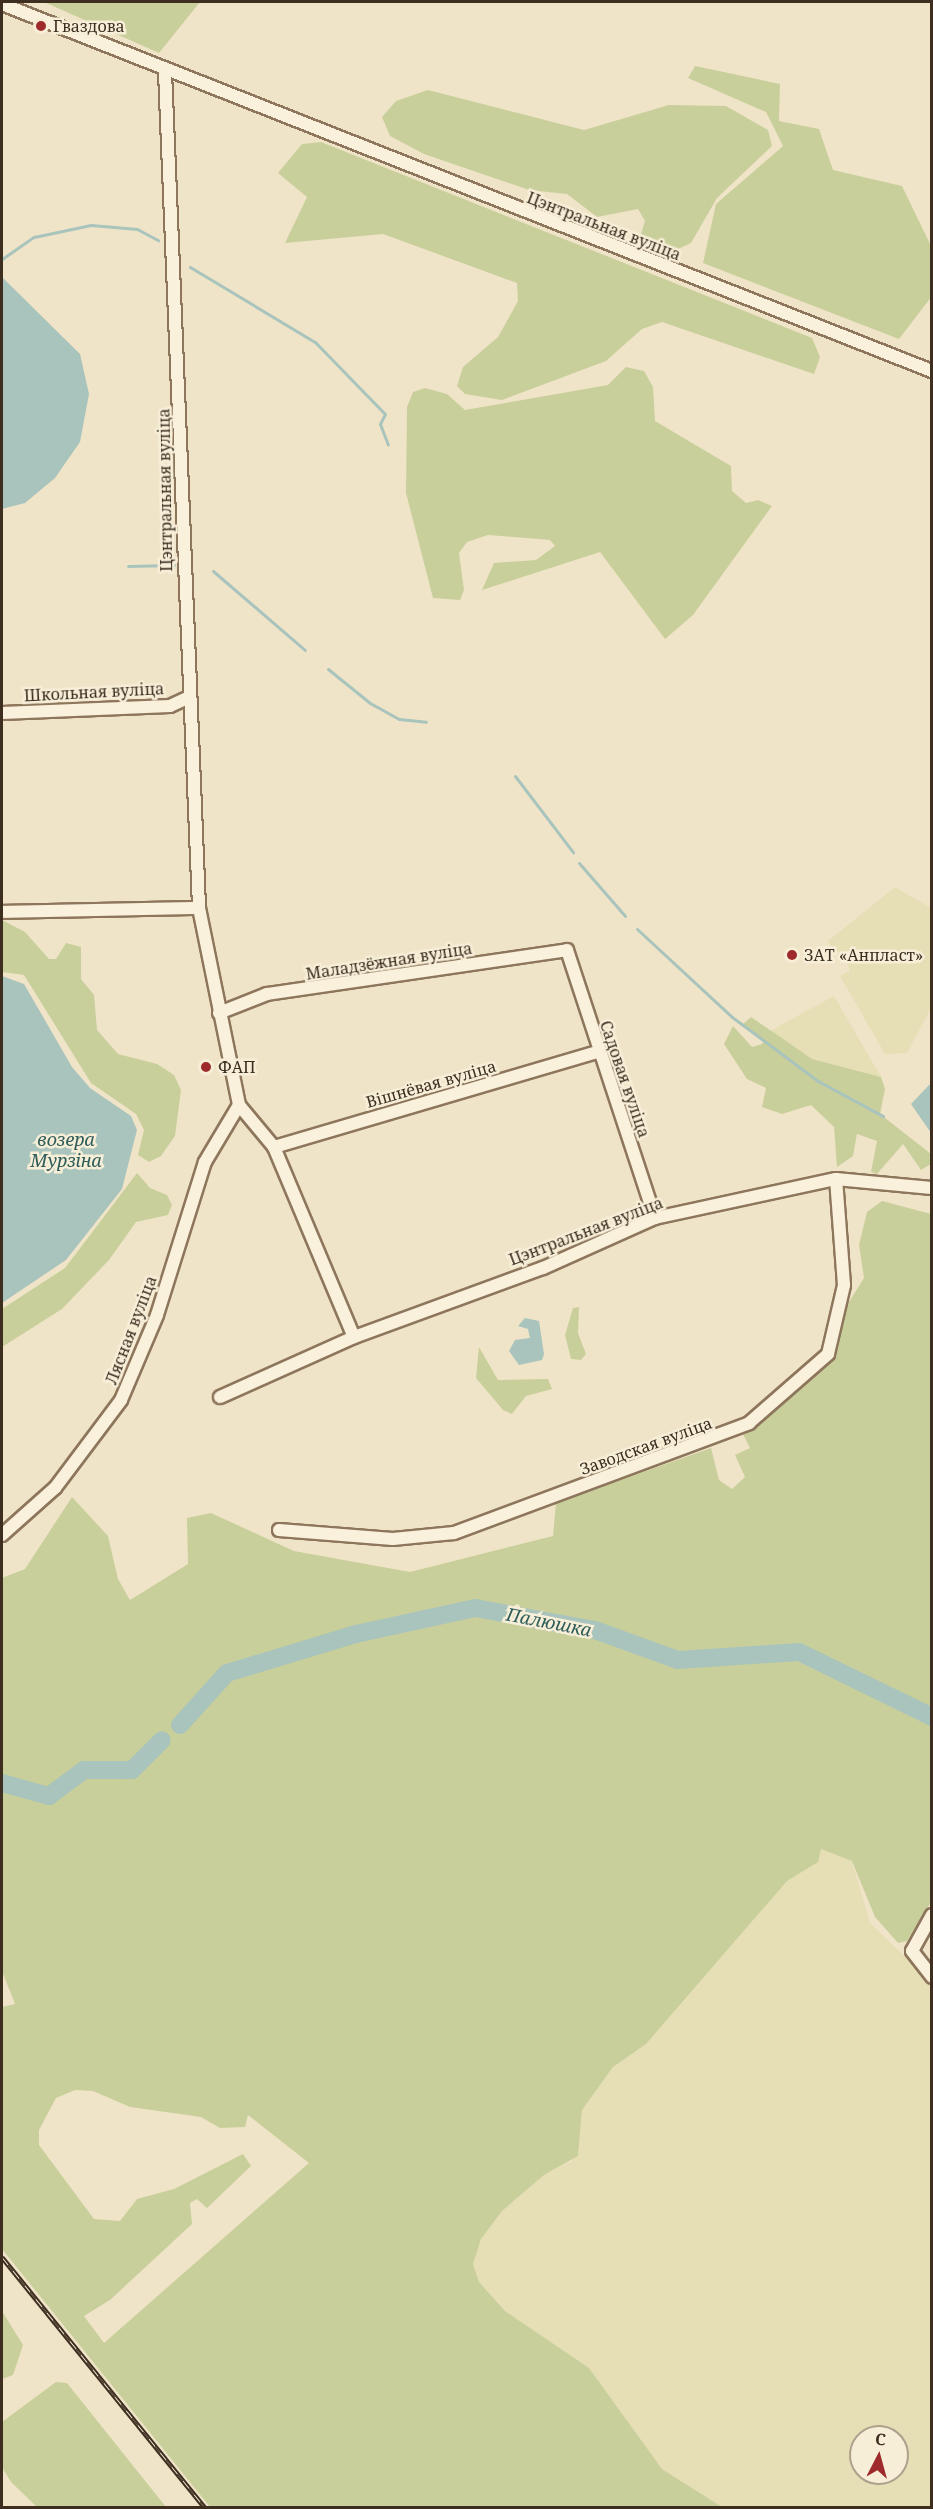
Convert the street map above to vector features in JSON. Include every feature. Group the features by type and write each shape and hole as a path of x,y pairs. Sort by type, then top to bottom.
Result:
{"street":[{"name":"Цэнтральная вуліца","path":"2,4 165,71 932,370"},
{"name":"Цэнтральная вуліца","path":"165,71 187,698 199,908 239,1105 274,1147 354,1337"},
{"name":"Школьная вуліца","path":"2,713 170,706 187,698"},
{"path":"2,912 199,908"},
{"name":"Маладзёжная вуліца","path":"219,1013 267,994 567,950"},
{"name":"Садовая вуліца","path":"567,950 597,1052 656,1218"},
{"name":"Вішнёвая вуліца","path":"274,1147 597,1052"},
{"name":"Лясная вуліца","path":"2,1535 55,1488 122,1400 157,1315 205,1162 239,1105"},
{"name":"Цэнтральная вуліца","path":"220,1397 354,1337 543,1268 656,1218 836,1179 932,1188"},
{"name":"Заводская вуліца","path":"279,1530 393,1539 454,1533 749,1423 828,1354 844,1285 836,1179"},
{"path":"932,1915 912,1951 932,1977"}],"shaded area":[{"path":"895,887 931,908 931,1008 907,1053 885,1054 840,976 850,971 841,951 835,953 828,941"},
{"path":"834,996 881,1077 812,1059 770,1031"},
{"path":"821,1849 852,1861 870,1923 931,1982 931,2507 722,2507 662,2469 589,2368 505,2311 479,2282 473,2264 481,2239 502,2211 544,2175 572,2161 579,2149 582,2110 613,2067 646,2044 787,1881 818,1862"}],"green space":[{"path":"44,2 200,2 159,53"},
{"path":"695,66 780,84 779,121 819,129 833,170 902,186 931,246 932,296 899,339 703,263 716,204 783,146 766,112 688,78"},
{"path":"428,90 584,130 669,105 726,106 768,130 772,146 717,198 691,243 672,252 651,246 641,234 645,221 638,209 597,217 567,194 529,190 424,154 390,136 382,117 396,101"},
{"path":"321,142 812,338 820,357 814,374 662,322 642,329 606,361 502,400 465,394 457,386 463,367 498,337 518,301 517,283 383,234 285,243 307,197 278,173 302,144"},
{"path":"626,367 644,371 653,387 655,421 731,466 732,491 746,503 758,500 772,506 693,615 665,639 600,552 482,590 494,563 536,560 555,546 550,540 488,535 467,542 459,553 464,590 460,600 433,598 406,493 407,407 413,392 425,388 447,394 465,410 608,385"},
{"path":"2,920 25,932 49,959 56,959 66,943 81,947 81,979 94,995 97,1030 118,1054 157,1064 174,1075 181,1090 175,1136 161,1156 149,1162 138,1155 144,1130 136,1114 91,1083 24,975 2,972"},
{"path":"751,1017 812,1059 881,1077 885,1089 880,1114 931,1154 931,1164 921,1170 903,1144 877,1174 871,1172 877,1141 857,1134 853,1156 837,1167 834,1127 811,1105 782,1114 762,1107 766,1088 747,1079 724,1044 733,1026 752,1047 762,1044 764,1040 742,1025"},
{"path":"137,1173 150,1188 167,1195 172,1205 168,1215 136,1222 109,1260 62,1309 2,1347 2,1309 65,1268"},
{"path":"882,1201 931,1214 931,1902 907,1941 898,1943 875,1917 852,1861 821,1849 818,1862 787,1881 646,2044 613,2067 582,2110 578,2156 544,2175 502,2211 481,2239 473,2264 479,2282 505,2311 589,2368 662,2469 722,2507 210,2507 2,2249 2,2007 15,2004 2,1971 2,1578 25,1569 72,1497 108,1536 118,1579 130,1600 188,1564 187,1518 211,1513 294,1551 410,1572 553,1536 556,1503 711,1448 719,1480 732,1489 745,1477 735,1455 750,1448 743,1434 832,1356 844,1310 864,1278 859,1245 867,1212","holes":["75,2090 93,2091 130,2107 201,2117 220,2128 245,2127 248,2115 309,2163 104,2343 84,2316 110,2300 192,2224 190,2203 197,2199 207,2208 251,2166 243,2154 174,2189 137,2199 120,2221 94,2219 39,2145 39,2130 56,2098"]},
{"path":"579,1307 578,1333 586,1354 581,1360 571,1359 565,1335 573,1308"},
{"path":"479,1347 498,1380 548,1379 552,1389 526,1396 512,1414 503,1410 476,1378"},
{"path":"2,2311 23,2345 13,2375 2,2379"},
{"path":"56,2382 67,2383 166,2507 37,2507 11,2482 2,2467 2,2422"}],"water":[{"path":"2,277 80,354 89,394 80,442 55,478 25,503 2,509"},
{"name":"возера Мурзіна","path":"2,976 24,984 72,1067 90,1088 131,1116 137,1130 122,1189 66,1260 2,1303"},
{"path":"931,1083 931,1133 911,1104"},
{"path":"525,1318 539,1321 544,1354 542,1360 519,1365 509,1351 515,1340 530,1338 528,1329 518,1326"}],"waterway":[{"path":"2,259 34,237 91,225 137,229 158,240"},
{"path":"190,267 315,342 385,414 380,424 388,445"},
{"path":"128,566 174,565"},
{"path":"213,571 305,650"},
{"path":"328,669 370,703 399,719 426,722"},
{"path":"515,776 573,852"},
{"path":"579,863 625,916"},
{"path":"637,929 732,1017 818,1081 883,1116"},
{"name":"Палюшка","path":"180,1725 227,1673 356,1634 475,1608 595,1630 678,1660 799,1652 932,1717"},
{"name":"Палюшка","path":"2,1783 49,1796 84,1770 132,1770 162,1740"}],"railway":[{"path":"2,2257 205,2508"}],"place":[{"name":"Гваздова","path":"41,26"},
{"name":"ЗАТ «Анпласт»","path":"792,955"},
{"name":"ФАП","path":"206,1067"}]}
